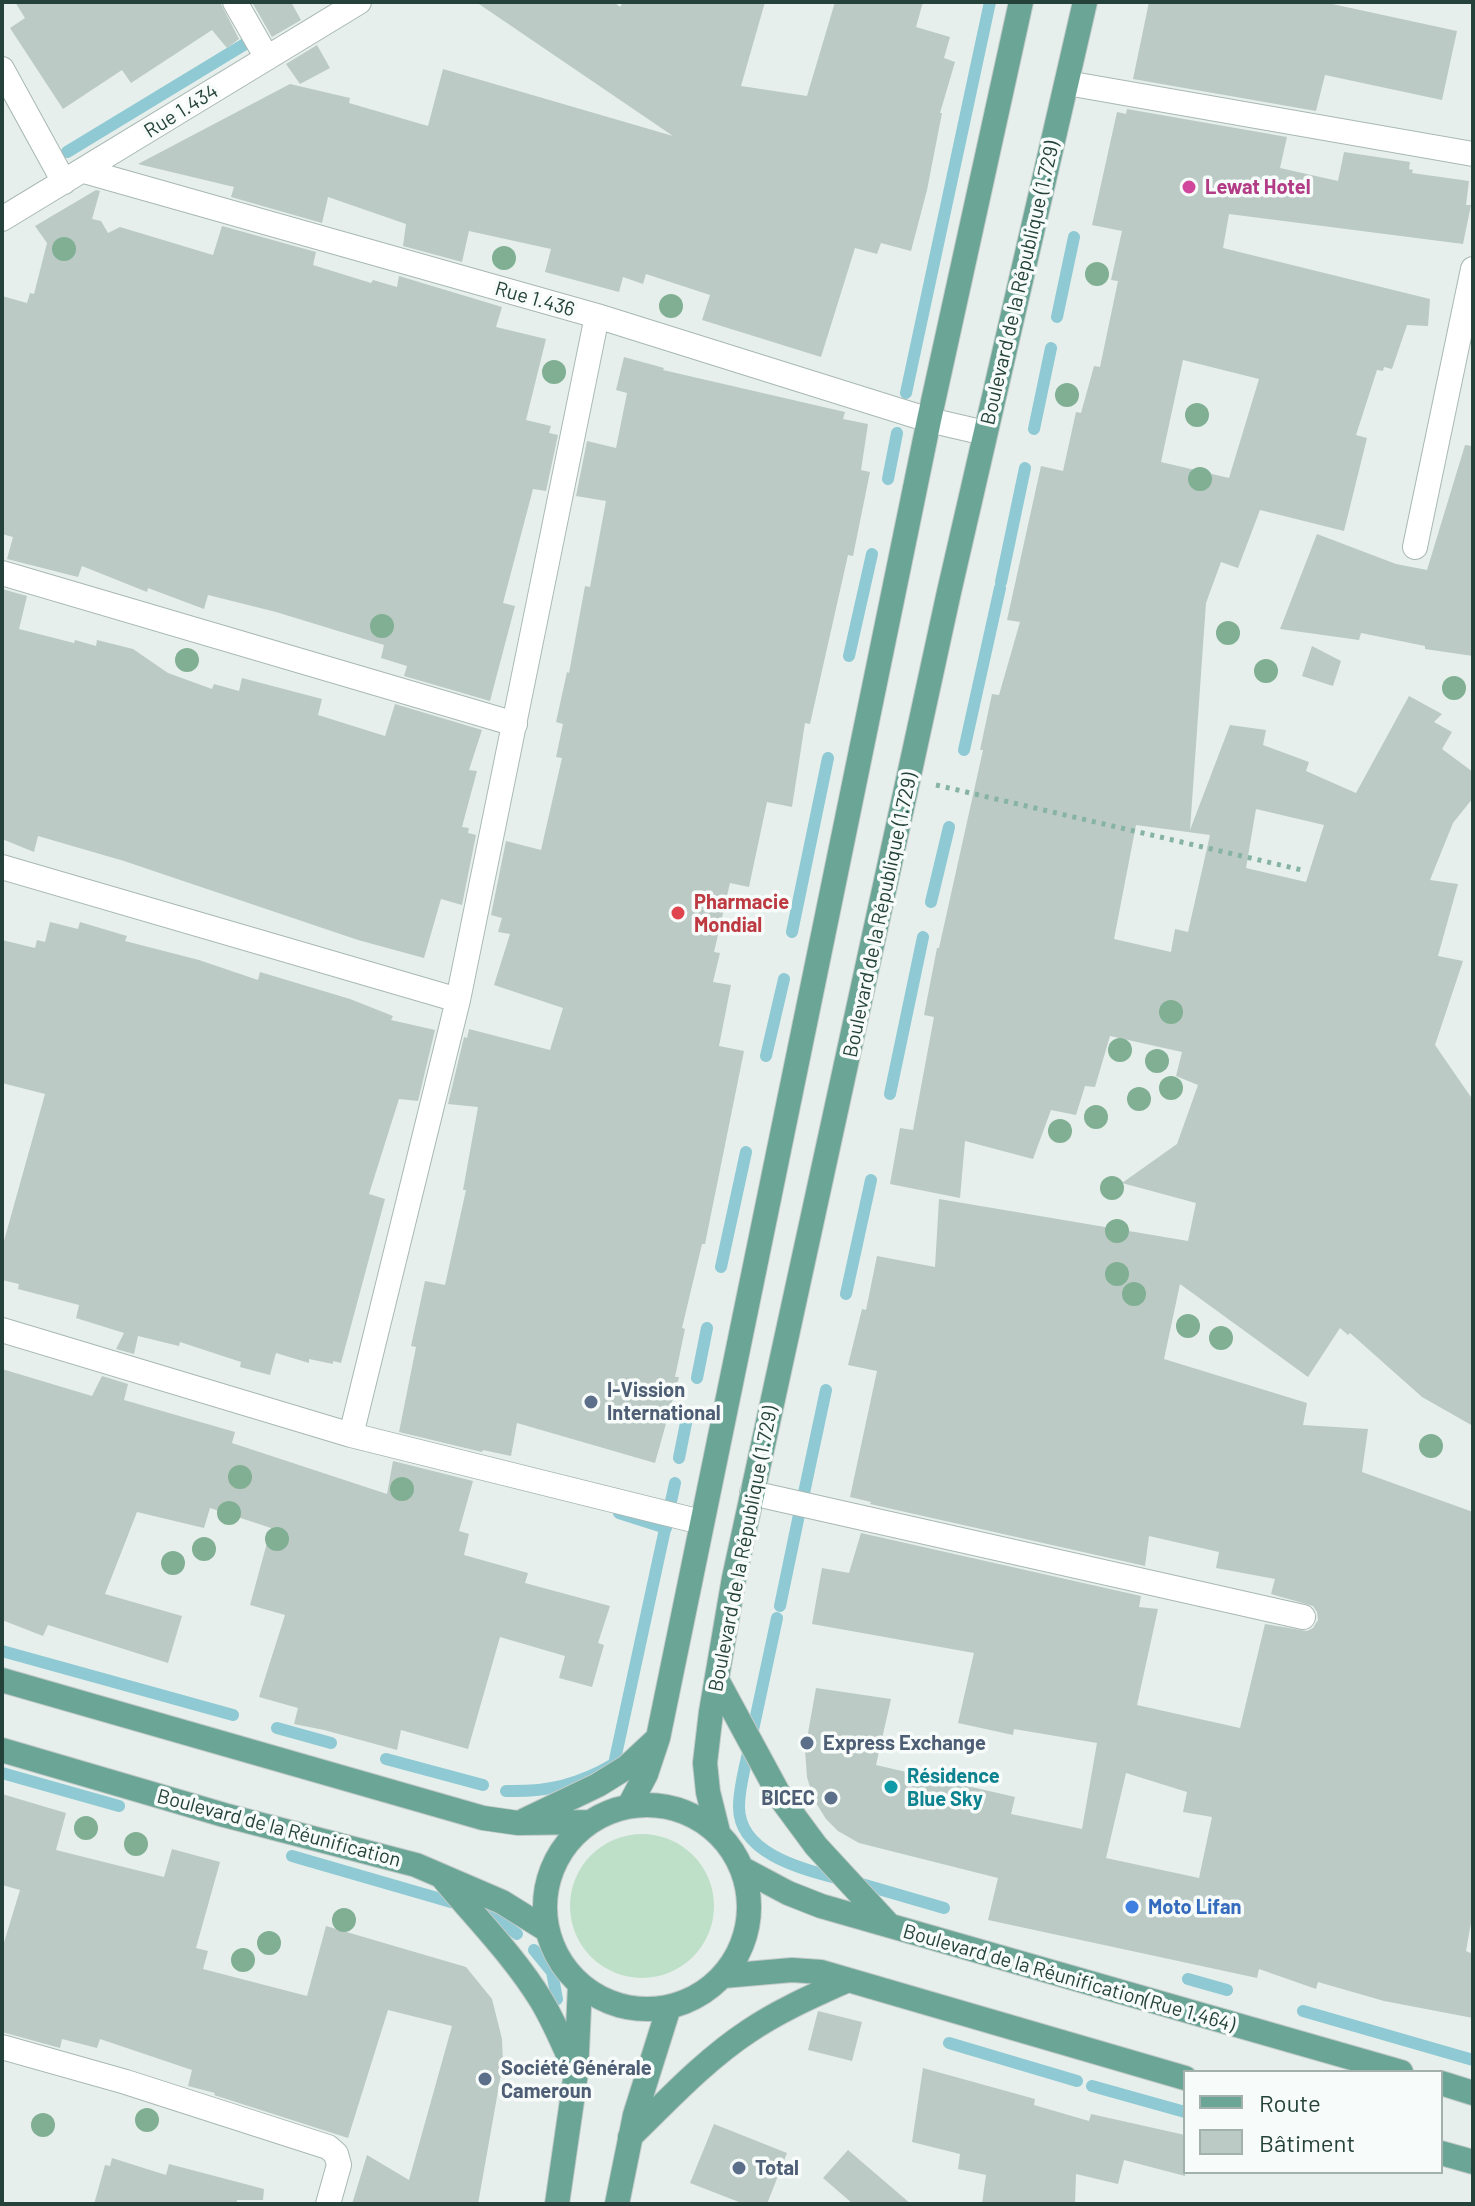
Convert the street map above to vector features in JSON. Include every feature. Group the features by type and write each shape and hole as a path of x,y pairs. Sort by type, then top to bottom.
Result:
{"main road":[{"path":"629,1806 646,1774 658,1738 929,420 1021,2"},
{"name":"Boulevard de la République (1.729)","path":"718,1832 708,1792 705,1763 717,1680 752,1493 985,433 1085,2"},
{"path":"2,1680 483,1818 518,1823 590,1822 629,1806 661,1805 691,1814 718,1832 733,1849 743,1869 749,1897 748,1925 739,1953 723,1976 707,1990 689,2001 669,2007 637,2009 606,2001 580,1985 554,1951 547,1930 546,1889 562,1851 590,1822"},
{"path":"717,1680 782,1800 816,1846 891,1927"},
{"path":"518,1823 598,1785 627,1767 658,1738"},
{"name":"Boulevard de la Réunification","path":"2,1750 439,1874 502,1902 547,1930"},
{"name":"Boulevard de la Réunification(Rue 1.464)","path":"743,1869 788,1893 891,1927 1394,2070"},
{"path":"439,1874 520,1969 551,2017 576,2073"},
{"path":"723,1976 792,1970 821,1972 1183,2077"},
{"path":"630,2137 688,2080 749,2031 788,2008 848,1980"},
{"path":"557,2204 576,2073 580,1985"},
{"path":"617,2204 630,2137 669,2007"},
{"path":"1443,2084 1473,2093"},
{"path":"1443,2154 1473,2162"}],"street":[{"path":"235,2 267,58"},
{"name":"Rue 1.434","path":"2,219 359,2"},
{"path":"2,69 74,176"},
{"path":"1067,83 1473,154"},
{"name":"Rue 1.436","path":"74,176 597,316 929,420 985,433"},
{"path":"1415,547 1473,269"},
{"path":"351,1435 458,1000 597,316"},
{"path":"2,573 515,724"},
{"path":"2,867 458,1000"},
{"path":"2,1330 351,1435 701,1522"},
{"path":"752,1493 1303,1617"},
{"path":"2,2047 126,2082 328,2147 336,2154 339,2165 328,2204"}],"path":[{"path":"910,778 1302,870"}],"green space":[{"path":"642,1834 669,1840 693,1855 708,1879 714,1906 708,1933 693,1957 669,1972 642,1978 615,1972 591,1957 576,1933 570,1906 576,1879 591,1855 615,1840"}],"building":[{"path":"15,2 220,2 239,39 227,48 212,30 131,83 122,70 63,109 10,28 25,18"},
{"path":"252,2 291,2 301,20 272,37"},
{"path":"476,2 614,2 620,7 623,2 765,2 741,86 807,96 835,2 923,2 916,27 950,37 944,58 955,62 940,113 927,190 911,251 881,243 877,254 855,248 821,357 702,320 710,295 646,274 643,284 623,277 619,292 545,272 551,249 469,231 462,262 403,246 406,224 328,197 322,223 231,197 234,187 138,164 290,84 350,98 349,103 428,126 443,69 673,136"},
{"path":"1149,2 1323,2 1457,31 1442,100 1325,75 1316,111 1133,79"},
{"path":"317,45 330,68 300,84 286,64"},
{"path":"1127,109 1287,137 1280,168 1338,181 1344,152 1410,162 1412,173 1469,181 1466,205 1471,205 1463,244 1229,214 1223,248 1430,299 1428,326 1407,325 1392,369 1384,367 1383,371 1377,370 1356,435 1367,438 1344,531 1260,510 1238,568 1221,562 1206,603 1190,830 1230,725 1266,730 1263,745 1309,762 1306,771 1356,793 1409,696 1442,714 1434,722 1452,732 1442,749 1473,772 1473,798 1453,823 1430,880 1458,884 1438,956 1463,961 1435,1045 1473,1100 1473,1426 1422,1397 1350,1333 1348,1335 1340,1328 1308,1377 1180,1284 1164,1359 1307,1403 1303,1425 1368,1429 1362,1472 1473,1512 1473,1912 1466,1951 1473,1954 1473,2018 1384,2001 1318,1982 1316,1989 1259,1969 1257,1978 988,1920 998,1878 859,1843 838,1831 826,1819 813,1798 807,1777 805,1750 816,1688 891,1699 876,1765 1015,1797 1011,1814 1082,1829 1097,1743 1014,1729 1013,1735 958,1723 974,1653 812,1624 822,1568 849,1573 861,1533 1141,1596 1139,1607 1158,1609 1137,1705 1240,1728 1265,1624 1307,1631 1318,1620 1313,1606 1271,1594 1275,1579 1216,1568 1219,1552 1149,1536 1145,1566 850,1497 877,1371 848,1365 862,1309 866,1310 877,1256 935,1267 939,1199 1188,1241 1196,1203 1122,1183 1177,1144 1198,1085 1176,1076 1182,1052 1110,1036 1095,1087 1085,1086 1076,1115 1051,1110 1033,1159 965,1141 960,1198 890,1184 900,1128 913,1130 934,1017 924,1015 983,750 980,750 992,694 999,695 1020,622 1007,620 1041,466 1063,471 1076,412 1081,413 1094,366 1100,367 1118,281 1111,280 1122,231 1092,225 1117,112 1126,114","holes":["1183,360 1259,379 1229,478 1161,462","1256,809 1324,825 1306,882 1246,868","1136,825 1210,835 1188,932 1175,929 1171,952 1114,939","1126,1773 1187,1792 1183,1812 1212,1817 1199,1878 1106,1858"]},
{"path":"96,190 100,191 92,219 101,221 108,233 120,227 213,255 222,226 316,252 313,265 371,283 373,280 397,287 399,276 502,307 496,327 546,339 526,420 551,426 549,433 558,435 546,491 533,489 503,603 515,606 490,701 404,676 407,666 381,658 384,645 276,612 208,595 204,609 148,588 147,592 82,566 78,577 7,559 13,537 2,534 2,296 27,303 30,293 34,294 47,243 35,226"},
{"path":"624,357 663,370 845,412 843,419 868,424 861,470 870,472 853,556 848,555 810,724 805,723 792,807 767,802 749,887 730,883 714,952 720,953 713,982 731,985 719,1046 744,1051 705,1244 702,1244 682,1328 685,1329 675,1377 679,1377 655,1463 517,1423 511,1456 399,1432 416,1347 411,1346 425,1281 445,1285 466,1190 463,1190 478,1107 448,1104 464,1037 467,1038 469,1029 550,1050 563,1008 494,985 510,934 498,932 502,918 491,915 506,841 541,850 562,758 556,757 563,724 556,722 569,673 585,586 590,587 606,501 576,496 587,441 616,448 627,393 616,390"},
{"path":"1465,445 1473,446 1473,656 1425,649 1425,646 1361,633 1359,640 1280,629 1317,534 1396,564 1427,570"},
{"path":"2,589 27,596 19,629 74,643 75,640 96,646 97,640 133,649 168,673 212,689 214,684 239,691 242,678 322,699 318,715 385,736 395,704 482,730 469,770 477,771 462,827 469,828 468,833 476,835 462,905 441,899 424,958 358,940 124,861 38,836 34,852 2,839"},
{"path":"1312,646 1341,661 1333,686 1302,676"},
{"path":"50,922 78,929 80,922 127,936 125,941 199,960 258,980 260,972 350,999 393,1016 391,1020 435,1030 418,1101 399,1099 369,1194 385,1199 341,1363 309,1359 309,1363 276,1353 270,1375 240,1367 241,1362 180,1342 179,1346 138,1336 134,1354 116,1349 124,1333 76,1318 79,1305 18,1289 19,1284 2,1280 2,1248 45,1094 2,1083 2,940 35,948 37,940 45,942"},
{"path":"2,1369 92,1396 102,1376 128,1384 124,1400 235,1432 232,1443 387,1494 393,1461 473,1481 459,1531 469,1534 464,1555 528,1573 525,1583 610,1606 598,1643 604,1645 592,1687 559,1678 565,1656 500,1637 468,1749 401,1730 397,1750 294,1724 298,1708 259,1697 285,1615 250,1605 271,1528 210,1508 204,1528 137,1512 105,1594 182,1616 168,1663 48,1625 43,1636 2,1620"},
{"path":"2,1794 66,1813 56,1850 164,1877 172,1849 220,1862 196,1948 208,1951 203,1969 307,1996 326,1926 466,1967 492,1999 502,2039 503,2063 478,2204 352,2204 367,2155 409,2180 452,2026 388,2010 348,2138 188,2086 192,2070 100,2039 97,2048 62,2039 60,2048 2,2032 2,1949 20,1890 2,1885"},
{"path":"818,2011 862,2022 852,2061 808,2050"},
{"path":"923,2068 1035,2099 1034,2105 1089,2121 1091,2114 1183,2135 1185,2176 1124,2160 1118,2184 1076,2174 1075,2204 982,2204 986,2175 958,2169 960,2154 912,2142"},
{"name":"Total","path":"714,2124 787,2153 767,2204 744,2204 690,2183"},
{"path":"848,2150 911,2204 853,2204 823,2178"},
{"path":"112,2158 166,2175 169,2164 264,2189 263,2200 237,2200 237,2204 94,2204 105,2165 110,2166"}],"waterway":[{"path":"906,393 990,2"},
{"path":"67,152 250,41"},
{"path":"1057,317 1074,237"},
{"path":"1034,429 1051,348"},
{"path":"888,479 897,433"},
{"path":"1001,582 1025,468"},
{"path":"849,656 872,554"},
{"path":"964,750 1000,588"},
{"path":"792,932 828,758"},
{"path":"931,902 949,827"},
{"path":"890,1094 923,937"},
{"path":"766,1056 784,979"},
{"path":"721,1267 746,1152"},
{"path":"846,1294 871,1180"},
{"path":"697,1378 707,1328"},
{"path":"804,1493 826,1390"},
{"path":"679,1458 686,1423"},
{"path":"506,1791 562,1786 614,1764 675,1483"},
{"path":"780,1606 800,1510"},
{"path":"619,1513 666,1528"},
{"path":"753,1730 777,1618"},
{"path":"2,1651 233,1715"},
{"path":"277,1728 331,1743"},
{"path":"750,1744 739,1807 742,1823 750,1837 776,1857 840,1879"},
{"path":"386,1759 483,1785"},
{"path":"2,1773 119,1806"},
{"path":"292,1856 458,1904"},
{"path":"858,1883 944,1908"},
{"path":"480,1912 517,1934"},
{"path":"534,1950 552,1972 557,1999"},
{"path":"1188,1979 1227,1990"},
{"path":"1303,2011 1473,2060"},
{"path":"949,2043 1077,2081"},
{"path":"1092,2086 1183,2111"}],"place":[{"name":"Lewat Hotel","path":"1189,187"},
{"name":"Pharmacie Mondial","path":"678,913"},
{"name":"I-Vission International","path":"591,1402"},
{"name":"Express Exchange","path":"807,1743"},
{"name":"Résidence Blue Sky","path":"891,1787"},
{"name":"BICEC","path":"831,1798"},
{"name":"Moto Lifan","path":"1132,1907"},
{"name":"Société Générale Cameroun","path":"485,2079"},
{"name":"Total","path":"739,2168"}]}
